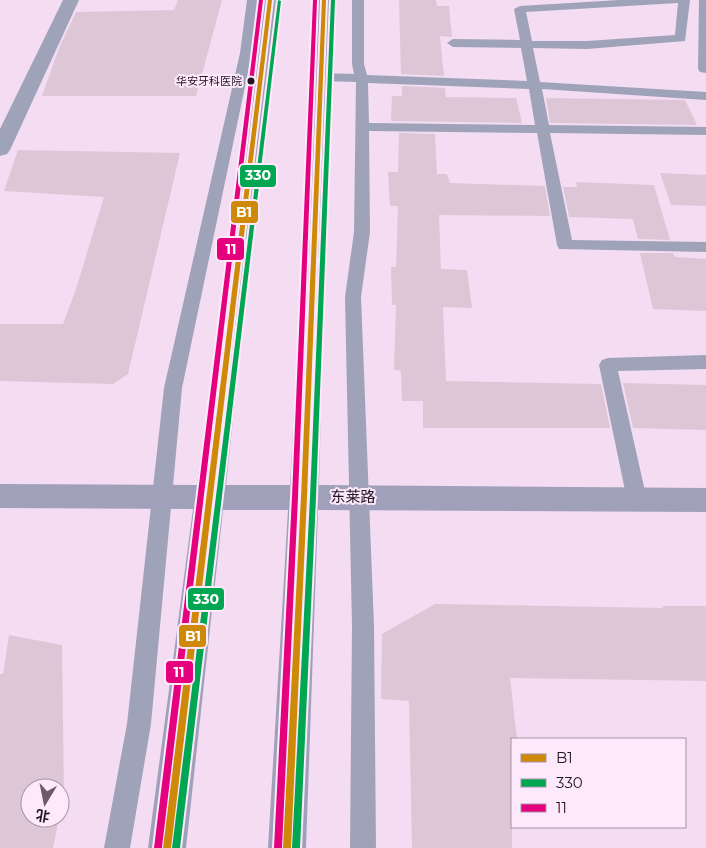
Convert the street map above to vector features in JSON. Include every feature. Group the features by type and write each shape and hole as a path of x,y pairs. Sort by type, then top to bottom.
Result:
{"main road":[{"path":"167,848 270,0"},
{"path":"287,848 304,497 324,0"},
{"name":"东莱路","path":"0,496 706,500"}],"street":[{"path":"0,150 71,0"}],"lane":[{"path":"117,848 138,724 173,388 246,53 253,0"},
{"path":"358,0 358,64 362,79 362,232 353,297 363,626 364,848"},
{"path":"679,0 520,9 565,245 706,247"},
{"path":"453,43 587,45 681,38 684,0"},
{"path":"705,0 704,69 706,69"},
{"path":"321,77 534,85 706,96"},
{"path":"362,127 706,132"},
{"path":"637,500 608,365 706,362"}],"building":[{"path":"178,0 222,0 196,96 42,96 59,48 76,12 174,10"},
{"path":"399,0 436,0 437,6 449,6 452,37 440,36 444,76 401,74"},
{"path":"402,86 445,88 446,97 516,98 522,123 391,121 392,96 402,96"},
{"path":"546,98 685,100 697,125 550,123"},
{"path":"399,133 435,134 437,174 447,174 450,183 545,186 550,216 439,215 441,269 467,270 472,308 443,307 446,381 601,384 610,428 423,428 423,401 402,401 401,371 394,370 396,305 392,305 391,267 396,267 398,206 390,206 388,172 398,172"},
{"path":"18,150 180,153 128,374 113,384 0,381 0,324 63,324 76,289 104,197 4,191"},
{"path":"660,173 706,175 706,206 671,205"},
{"path":"576,182 654,185 670,240 638,239 633,219 569,217 563,187 577,187"},
{"path":"640,253 673,253 675,257 706,259 706,311 653,309"},
{"path":"623,383 706,385 706,430 633,428"},
{"path":"435,604 663,608 662,606 706,606 706,681 510,678 517,738 511,738 512,848 412,848 409,701 381,699 382,634"},
{"path":"9,635 62,645 64,778 20,778 20,828 57,828 53,848 0,848 0,674 3,674"}],"transit line":[{"name":"11","path":"158,847 261,0"},
{"name":"B1","path":"167,848 270,0"},
{"name":"11","path":"278,848 295,497 315,0"},
{"name":"B1","path":"287,848 304,497 324,0"},
{"name":"330","path":"296,848 313,497 333,0"},
{"name":"330","path":"176,848 279,1"}],"place":[{"name":"华安牙科医院","path":"251,81"}]}
